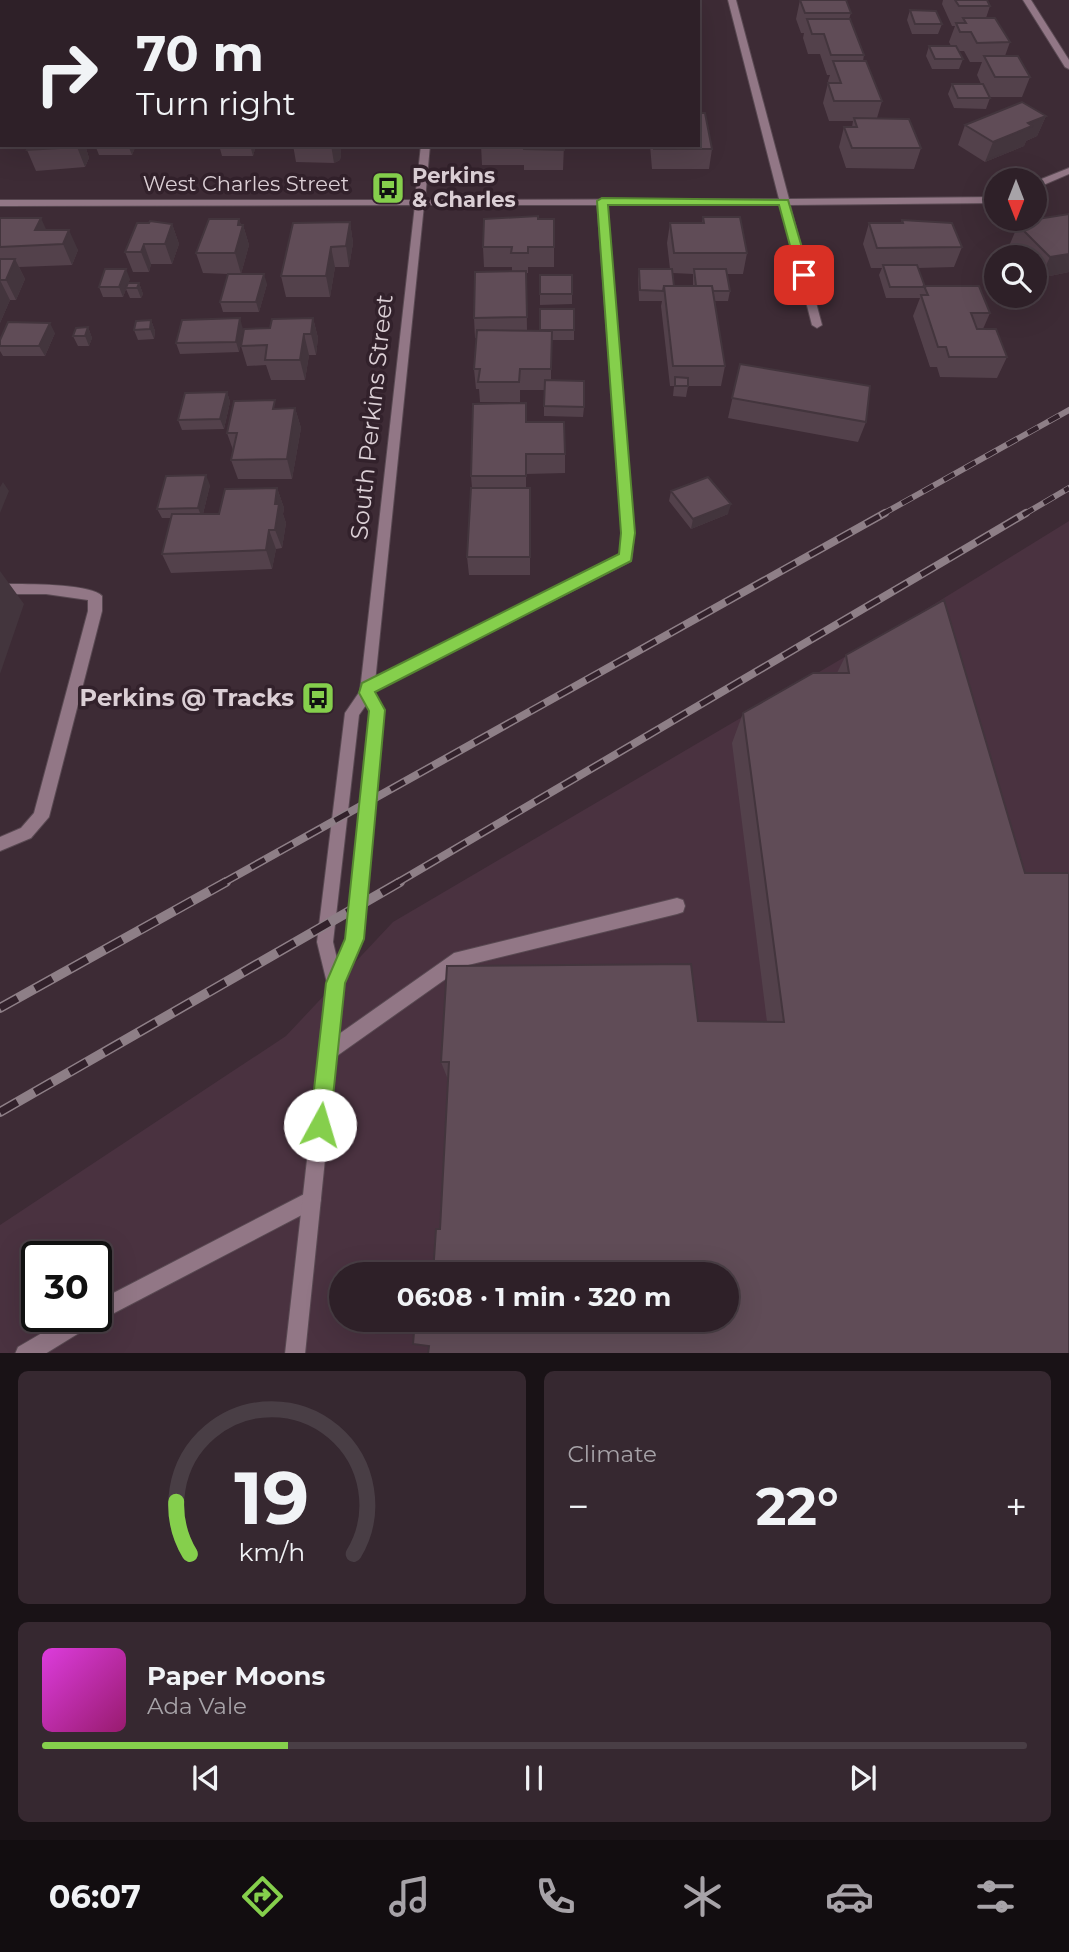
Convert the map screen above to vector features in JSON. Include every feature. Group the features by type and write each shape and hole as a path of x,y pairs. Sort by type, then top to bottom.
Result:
{"street":[{"path":"732,0 817,324"},
{"path":"1027,0 1069,67"},
{"name":"South Perkins Street","path":"335,983 324,942 352,713 367,691 426,147"},
{"path":"1047,180 1069,171"},
{"name":"West Charles Street","path":"0,203 984,200"},
{"path":"367,691 626,557 628,533 602,201"},
{"path":"0,589 46,589 95,596 95,611 41,817 26,833 0,844"},
{"name":"South Perkins Street","path":"295,1353 335,983 355,939 377,710 367,691"},
{"path":"328,1052 460,959 677,906"},
{"path":"112,1304 312,1199"},
{"path":"25,1353 62,1332"}],"shaded area":[{"path":"1069,521 1069,1353 0,1353 0,1225 286,1036 393,922 918,614"}],"building":[{"path":"800,0 846,0 851,13 805,13"},
{"path":"955,0 987,0 990,6 959,6"},
{"path":"910,10 936,11 942,24 915,24"},
{"path":"963,18 995,18 1010,42 977,43 971,32 960,32 956,23 966,23"},
{"path":"807,19 850,19 864,55 831,55 824,34 812,34"},
{"path":"929,46 956,46 963,59 935,59"},
{"path":"984,56 1018,56 1030,77 995,77"},
{"path":"833,61 866,61 882,101 834,101 828,83 841,83"},
{"path":"952,84 983,84 990,98 958,98"},
{"path":"1022,102 1046,116 1028,123 1032,126 993,142 965,125"},
{"path":"700,113 705,113 712,149 654,149 700,147"},
{"path":"854,118 909,119 921,148 852,148 844,127 857,127"},
{"path":"29,147 77,147 27,150"},
{"path":"524,147 564,147 564,150"},
{"path":"1069,214 1069,254 1050,257 1047,254 1047,245 1038,245 1024,231 1047,231 1047,217"},
{"path":"538,216 538,219 554,219 554,247 528,247 528,253 511,253 512,247 483,247 484,219"},
{"path":"703,217 740,217 747,253 674,253 670,223 704,223"},
{"path":"0,218 41,218 35,230 69,230 63,244 0,247"},
{"path":"209,219 239,219 238,225 243,225 235,253 196,253"},
{"path":"902,220 952,223 962,247 877,248 869,223 903,223"},
{"path":"150,221 172,224 165,244 144,244 141,252 125,252 137,223"},
{"path":"350,222 346,246 331,247 326,276 281,276 293,223"},
{"path":"0,259 15,259 6,280 0,280"},
{"path":"883,265 917,265 925,287 890,287"},
{"path":"105,269 126,269 119,287 99,287"},
{"path":"639,269 672,269 674,286 664,286 663,291 640,290"},
{"path":"694,269 726,269 730,291 713,291 712,286 696,286"},
{"path":"526,271 527,317 474,318 475,272"},
{"path":"228,274 264,274 256,302 220,302"},
{"path":"540,275 572,275 572,294 540,294"},
{"path":"128,283 139,283 137,288 126,288"},
{"path":"664,286 712,286 725,366 673,366"},
{"path":"924,286 979,286 984,298 984,308 988,308 990,313 971,313 977,329 996,329 1007,357 949,357 946,347 938,347 921,295 928,295"},
{"path":"540,309 574,309 574,330 540,330"},
{"path":"240,318 236,342 176,343 182,320"},
{"path":"313,318 311,334 304,334 300,360 265,360 267,345 241,346 244,329 270,328 272,319"},
{"path":"151,320 150,329 134,330 136,321"},
{"path":"8,322 50,323 39,346 0,346"},
{"path":"88,327 85,336 73,336 76,328"},
{"path":"477,330 552,331 551,369 520,369 519,382 478,382 480,369 474,369"},
{"path":"740,364 870,386 866,422 732,398"},
{"path":"675,377 688,378 688,386 675,386"},
{"path":"545,380 584,381 584,407 544,406"},
{"path":"227,392 220,419 178,420 185,393"},
{"path":"275,400 273,409 295,408 287,459 231,460 237,433 227,433 234,401"},
{"path":"526,403 526,422 564,422 565,454 526,454 526,476 471,476 473,404"},
{"path":"206,475 198,508 157,509 166,476"},
{"path":"708,477 731,504 693,519 671,491"},
{"path":"277,488 275,504 279,504 275,530 269,530 266,550 162,554 172,514 219,514 225,489"},
{"path":"471,488 530,488 530,557 467,557"},
{"path":"944,600 1025,873 1069,873 1069,1353 428,1353 429,1346 413,1344 414,1332 739,1332 739,1262 434,1262 436,1229 440,1229 449,1062 441,1062 447,966 691,964 698,1021 784,1022 743,713 813,673 849,673 846,655"},
{"path":"312,682 319,682 317,695 309,695"}],"railway":[{"path":"881,515 1069,410"},
{"path":"1023,515 1069,488"},
{"path":"223,883 885,513"},
{"path":"397,883 1026,513"},
{"path":"0,1008 226,882"},
{"path":"0,1112 400,882"}],"place":[{"name":"Perkins & Charles","path":"388,188"},
{"name":"Perkins @ Tracks","path":"318,698"}],"route":[{"path":"320,1125 335,983 355,939 377,710 367,693 368,688 626,557 628,533 602,201 784,202 804,275"}]}
